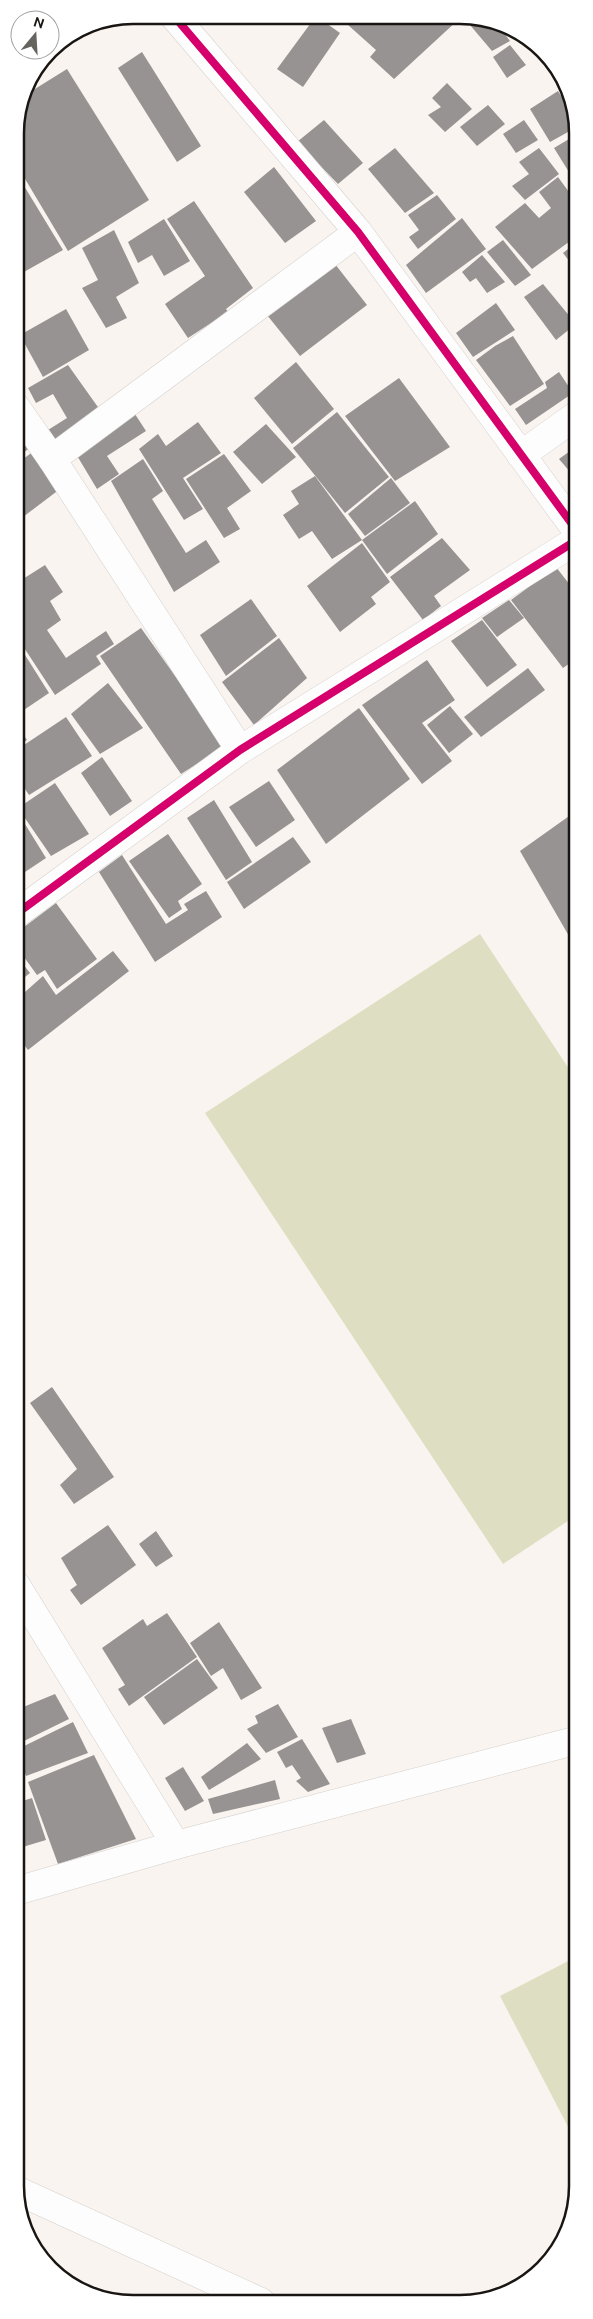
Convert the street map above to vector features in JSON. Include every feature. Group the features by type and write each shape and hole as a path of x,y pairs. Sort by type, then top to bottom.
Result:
{"street":[{"path":"181,24 358,232 569,520"},
{"path":"52,459 358,232"},
{"path":"24,419 52,459 240,750"},
{"path":"520,455 569,420"},
{"path":"24,908 240,750 569,545"},
{"path":"24,1598 176,1845"},
{"path":"24,1889 176,1845 569,1742"},
{"path":"25,2194 247,2295"}],"green space":[{"path":"480,934 569,1069 569,1520 503,1564 205,1113"},
{"path":"569,1961 569,2129 500,1996"}],"building":[{"path":"310,24 327,24 340,33 303,87 277,69"},
{"path":"347,24 454,24 394,79 370,57 376,50"},
{"path":"470,25 481,26 504,34 510,41 492,51"},
{"path":"510,45 526,65 507,78 493,57"},
{"path":"142,52 201,146 177,162 118,68"},
{"path":"67,69 149,200 68,251 24,177 24,126 27,105 32,91"},
{"path":"447,83 472,109 445,132 428,115 441,107 432,98"},
{"path":"558,91 566,105 569,132 550,142 530,109"},
{"path":"488,105 505,124 477,146 460,127"},
{"path":"324,120 363,163 338,184 297,142"},
{"path":"524,120 538,140 516,153 503,134"},
{"path":"569,139 569,172 554,148"},
{"path":"395,148 434,193 405,213 368,169"},
{"path":"539,148 559,174 525,200 512,186 529,174 519,162"},
{"path":"274,167 316,221 285,243 244,192"},
{"path":"558,177 569,192 569,242 532,269 495,227 525,203 539,218 551,208 539,192"},
{"path":"24,186 63,250 24,272"},
{"path":"437,195 456,219 418,249 409,237 419,230 408,215"},
{"path":"194,201 253,288 226,309 228,312 188,338 165,304 205,276 167,219"},
{"path":"462,218 486,249 426,293 406,265"},
{"path":"164,219 190,261 164,276 152,255 138,263 128,242"},
{"path":"114,230 139,283 116,297 127,318 106,328 82,288 98,280 82,248"},
{"path":"503,240 531,275 515,286 487,252"},
{"path":"569,248 569,261 563,253"},
{"path":"482,255 505,282 487,293 476,278 470,282 462,272"},
{"path":"335,264 367,305 300,356 267,315"},
{"path":"543,284 569,316 569,330 556,340 524,297"},
{"path":"496,303 515,330 473,357 456,333"},
{"path":"66,309 89,350 43,377 24,342 24,333"},
{"path":"513,336 544,384 510,406 476,360"},
{"path":"296,362 334,409 292,444 254,398"},
{"path":"68,365 105,417 55,454 48,430 67,418 53,394 36,403 28,388"},
{"path":"559,372 569,387 569,396 526,425 515,409 547,388 545,382"},
{"path":"399,378 450,447 395,481 345,416"},
{"path":"131,408 146,431 107,456 119,474 97,489 73,449"},
{"path":"337,412 389,477 345,513 293,448"},
{"path":"198,422 221,453 183,478 203,509 184,520 139,449 158,434 166,446"},
{"path":"266,424 296,457 262,484 233,452"},
{"path":"24,439 30,448 24,452"},
{"path":"34,451 60,489 24,516 24,458"},
{"path":"569,452 569,471 559,459"},
{"path":"224,454 251,491 227,508 240,529 224,538 186,479"},
{"path":"143,459 163,491 152,499 186,553 206,540 220,562 174,592 111,481"},
{"path":"315,476 362,540 332,559 312,531 299,539 283,515 299,504 291,491"},
{"path":"391,478 410,503 365,536 348,514"},
{"path":"415,501 438,534 387,574 362,540"},
{"path":"442,538 470,570 434,596 441,606 423,620 390,577"},
{"path":"362,543 390,582 371,597 376,604 340,632 307,586"},
{"path":"45,565 63,592 50,601 61,620 47,630 66,658 106,631 114,644 96,656 101,664 55,695 24,648 24,578"},
{"path":"556,567 569,584 569,664 563,668 511,600"},
{"path":"251,599 277,636 226,676 200,635"},
{"path":"509,600 524,618 497,637 482,618"},
{"path":"482,620 517,665 487,687 451,641"},
{"path":"141,628 225,746 181,774 100,656"},
{"path":"279,638 307,678 254,725 222,682"},
{"path":"24,653 49,693 24,710"},
{"path":"427,660 455,700 422,723 452,761 422,784 362,705"},
{"path":"528,668 545,690 481,737 464,717"},
{"path":"108,683 143,728 100,754 71,714"},
{"path":"450,706 473,734 449,753 427,725"},
{"path":"359,708 410,779 326,844 277,770"},
{"path":"66,717 92,756 29,795 24,788 24,745"},
{"path":"102,757 132,801 110,816 81,773"},
{"path":"269,781 295,820 256,847 229,807"},
{"path":"55,783 89,834 51,856 24,817 24,804"},
{"path":"214,800 252,862 226,880 187,818"},
{"path":"569,816 569,936 520,851"},
{"path":"24,825 46,858 24,873"},
{"path":"168,834 202,884 178,901 182,909 169,918 129,861"},
{"path":"293,837 311,862 244,909 227,882"},
{"path":"122,855 166,924 188,910 184,904 206,891 222,917 155,962 99,872"},
{"path":"56,903 97,959 57,989 45,970 37,975 24,957 24,927"},
{"path":"113,951 129,971 28,1050 24,1045 24,993 43,976 56,995"},
{"path":"24,965 30,973 24,978"},
{"path":"52,1387 114,1477 74,1504 60,1485 77,1469 30,1403"},
{"path":"108,1525 136,1565 81,1605 70,1590 77,1585 61,1558"},
{"path":"156,1531 173,1556 156,1567 139,1544"},
{"path":"167,1613 197,1657 129,1706 118,1689 125,1685 102,1648 143,1619 147,1626"},
{"path":"219,1622 262,1688 241,1700 223,1668 211,1676 190,1643"},
{"path":"197,1659 218,1688 164,1725 144,1697"},
{"path":"55,1694 69,1719 24,1741 24,1707"},
{"path":"278,1704 298,1737 266,1753 247,1729 258,1723 255,1716"},
{"path":"351,1719 366,1754 337,1763 322,1728"},
{"path":"73,1722 88,1753 26,1776 24,1771 24,1746"},
{"path":"302,1739 330,1784 308,1792 296,1781 301,1778 292,1765 286,1768 277,1752"},
{"path":"247,1743 261,1759 209,1790 201,1777"},
{"path":"94,1755 136,1839 58,1864 28,1782"},
{"path":"183,1767 204,1801 185,1811 165,1778"},
{"path":"275,1780 280,1799 213,1814 208,1799"},
{"path":"32,1798 46,1840 24,1847 24,1800"}],"cycle path":[{"path":"181,24 358,232 569,520"},
{"path":"24,908 240,750 569,545"}]}
